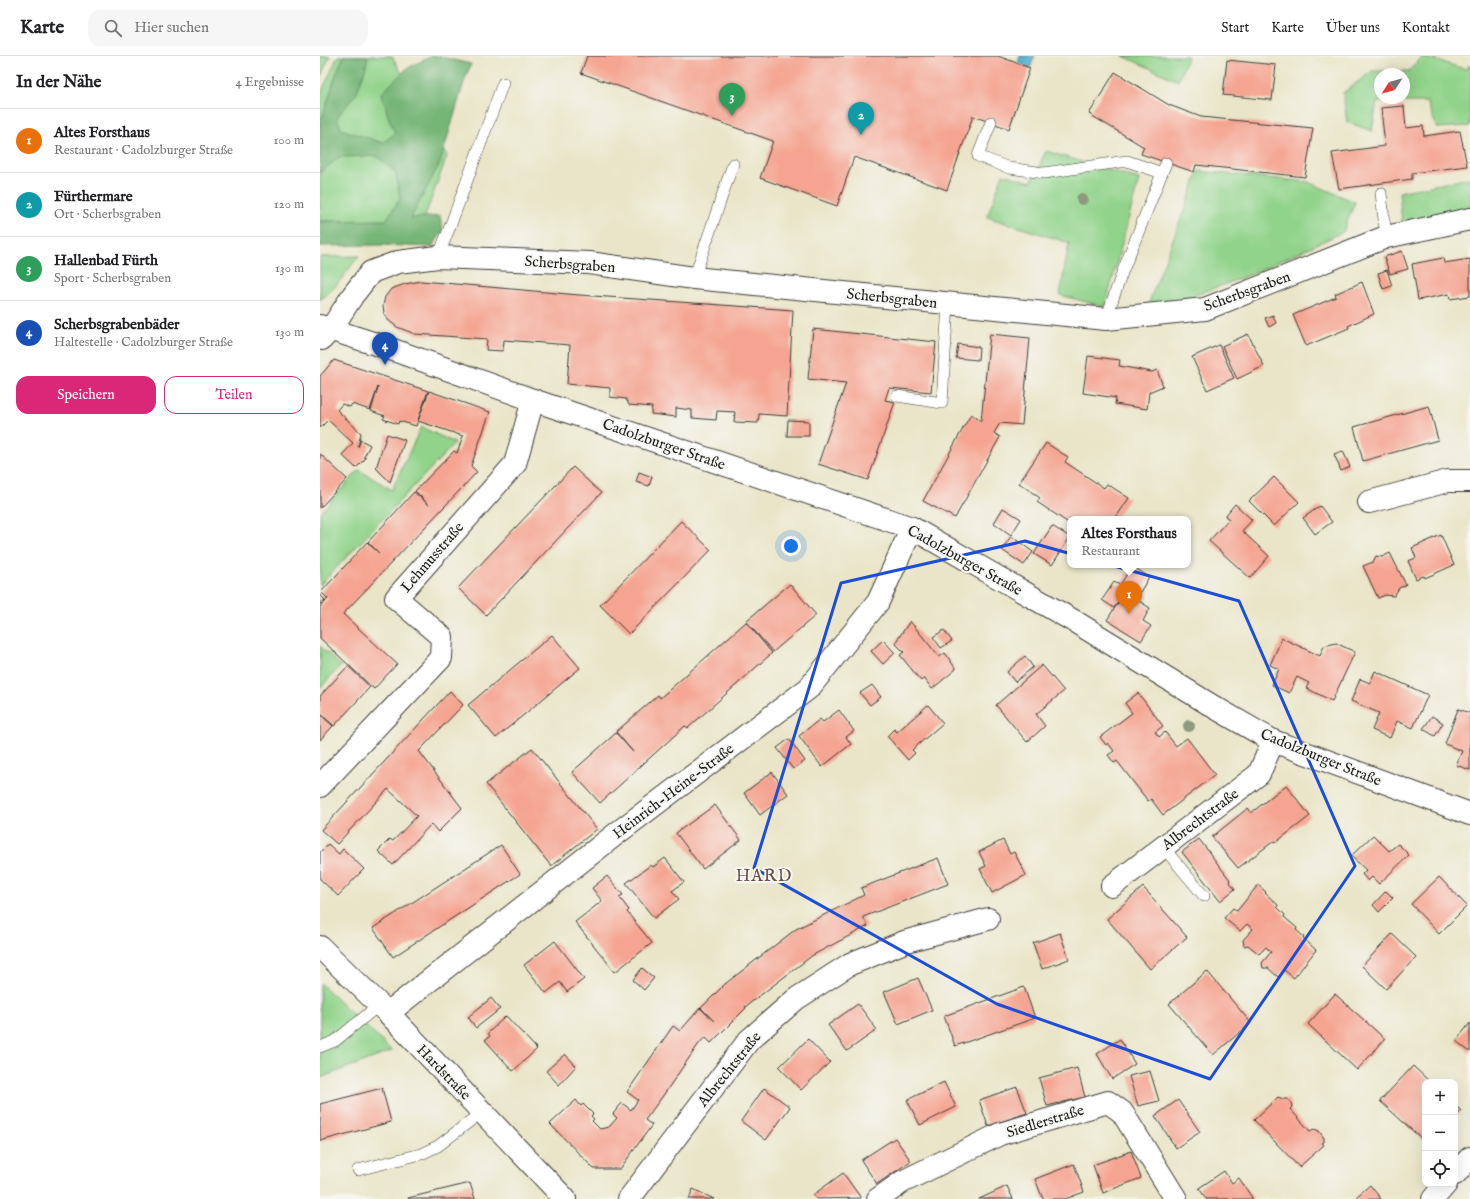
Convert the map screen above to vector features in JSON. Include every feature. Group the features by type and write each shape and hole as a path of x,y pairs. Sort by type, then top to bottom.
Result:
{"street":[{"name":"Scherbsgraben","path":"324,332 371,272 398,262 438,257 589,263 694,278 1106,320 1205,309 1386,237 1470,219"},
{"name":"Cadolzburger Straße","path":"324,332 533,400 912,528 1074,621 1214,707 1273,741 1470,814"},
{"name":"Lehmusstraße","path":"320,786 440,658 442,637 396,598 515,464 533,400"},
{"path":"1369,502 1448,481 1470,481"},
{"name":"Heinrich-Heine-Straße","path":"384,1009 809,688 878,602 912,528"},
{"name":"Albrechtstraße","path":"1112,886 1259,774 1273,741"},
{"name":"Albrechtstraße","path":"629,1199 749,1040 796,999 850,964 907,941 988,919"},
{"name":"Hardstraße","path":"320,947 384,1009 565,1199"},
{"name":"Siedlerstraße","path":"878,1199 902,1182 1000,1134 1108,1102 1122,1112 1176,1199"},
{"path":"1458,1171 1470,1158"},
{"path":"1433,1199 1443,1187"}],"lane":[{"path":"438,257 503,83"},
{"path":"991,122 978,156 1009,168 1044,173 1127,162 1164,168 1122,273 1106,320"},
{"path":"694,278 733,164"},
{"path":"1381,192 1386,237"},
{"path":"897,396 942,403 948,303"},
{"path":"1163,847 1204,896"},
{"path":"320,1047 335,1041 384,1009"},
{"path":"358,1170 421,1154 438,1146 482,1112"}],"highlighted area":[{"path":"1025,541 1239,601 1355,866 1210,1079 997,1004 754,868 841,583"}],"green space":[{"path":"320,56 330,56 320,78"},
{"path":"338,56 392,56 447,156 416,241 320,234 320,95"},
{"path":"344,56 368,56 365,70 356,94 337,117 341,129 383,143 395,133 388,116 382,93 406,69 431,56 471,64 465,79 440,163 411,218 440,216 443,231 432,247 381,245 320,246 320,221 386,220 400,199 396,173 377,156 339,157 320,173 320,120 323,116 337,71"},
{"path":"1123,56 1188,56 1178,81"},
{"path":"1434,56 1438,61 1465,69 1470,65 1470,126 1437,128 1427,102 1410,102 1410,70 1422,57 1436,61"},
{"path":"1374,71 1374,104 1377,104 1372,131 1347,122 1343,93"},
{"path":"1046,151 1139,179 1105,307 1060,295 1069,243 987,217 1003,174 1031,182"},
{"path":"1199,171 1308,182 1355,202 1343,232 1250,275 1171,304 1148,305"},
{"path":"1470,178 1470,211 1402,222 1399,192"},
{"path":"359,256 336,285 320,300 320,257"},
{"path":"421,427 455,443 320,585 320,513 359,470 392,490"},
{"path":"320,646 341,666 320,688"},
{"path":"320,983 392,1051 320,1078"}],"water":[{"path":"1020,56 1035,56 1030,68 1018,63"}],"building":[{"path":"587,56 998,56 1030,68 1009,129 973,116 947,190 854,157 837,206 760,178 773,141 581,73"},
{"path":"1227,60 1276,65 1272,100 1223,95"},
{"path":"1115,72 1169,105 1201,117 1313,128 1305,177 1196,165 1194,172 1141,154 1144,147 1089,114"},
{"path":"1404,106 1406,128 1423,126 1424,136 1460,131 1467,166 1412,173 1412,179 1339,189 1332,153 1385,146 1381,108"},
{"path":"1402,251 1408,269 1390,274 1384,257"},
{"path":"1443,258 1444,263 1470,259 1470,296 1450,299 1449,294 1418,300 1412,264"},
{"path":"1387,270 1392,286 1383,289 1378,273"},
{"path":"421,281 579,295 793,310 787,416 759,414 758,423 734,422 735,412 717,411 716,420 692,418 692,410 676,408 676,417 651,414 652,407 629,405 626,399 610,397 610,388 567,384 570,345 504,340 503,351 486,350 487,339 415,334 397,327 388,320 384,313 383,306 385,297 391,289 405,284"},
{"path":"1362,282 1374,314 1348,326 1349,328 1306,346 1293,315 1336,297 1335,294"},
{"path":"1273,315 1276,323 1269,327 1265,318"},
{"path":"813,329 936,342 931,392 889,388 885,400 895,402 868,480 818,464 846,383 808,379"},
{"path":"990,334 1030,338 1022,425 1000,423 994,433 1000,437 955,518 923,501 971,414 981,421"},
{"path":"1248,334 1264,366 1237,379 1222,346"},
{"path":"958,344 979,347 978,360 956,358"},
{"path":"1219,345 1234,378 1207,390 1192,357"},
{"path":"1088,356 1120,360 1119,366 1152,372 1157,370 1163,386 1149,392 1147,409 1115,404 1116,398 1083,393"},
{"path":"334,360 428,391 416,426 399,421 398,424 383,419 385,416 371,411 378,387 370,410 352,404 350,407 342,404 337,410 361,433 358,447 361,440 370,445 364,457 366,458 356,468 342,455 353,443 328,420 320,428 320,376"},
{"path":"429,391 490,412 471,466 477,472 343,614 397,664 374,689 320,638 320,607 328,599 321,592 367,542 379,553 368,542 414,492 429,505 415,491 454,451 457,453 463,436 418,421"},
{"path":"1429,406 1438,440 1363,461 1354,427"},
{"path":"788,420 809,421 809,436 787,436"},
{"path":"387,434 405,440 390,482 376,468"},
{"path":"1046,443 1068,457 1065,462 1104,488 1107,484 1129,498 1117,516 1067,516 1067,522 1037,502 1040,498 1019,483"},
{"path":"1343,451 1350,467 1341,471 1334,454"},
{"path":"320,454 347,479 320,508"},
{"path":"573,467 601,493 486,615 458,588"},
{"path":"639,472 652,477 649,486 636,482"},
{"path":"1274,477 1299,502 1274,526 1249,501"},
{"path":"1235,504 1252,520 1242,531 1269,556 1250,578 1209,541 1229,519 1225,516"},
{"path":"1320,506 1332,522 1315,534 1303,518"},
{"path":"1003,508 1021,519 1011,535 994,523"},
{"path":"681,521 711,550 629,634 600,605"},
{"path":"1052,526 1067,535 1067,542 1052,565 1034,554"},
{"path":"1441,535 1454,565 1425,578 1424,576 1416,579 1408,561 1416,558 1412,548"},
{"path":"1011,536 1033,552 1024,565 1002,550"},
{"path":"1390,553 1406,585 1399,588 1394,596 1385,595 1378,598 1363,566 1373,562 1376,556 1382,557"},
{"path":"1131,568 1135,568 1149,577 1136,599 1150,608 1143,621 1151,626 1141,641 1107,620 1125,592 1114,608 1102,600 1114,582 1120,585"},
{"path":"790,584 816,615 773,652 746,621"},
{"path":"320,595 325,600 320,605"},
{"path":"910,621 939,657 945,653 956,669 932,689 924,678 921,681 900,655 904,652 895,643"},
{"path":"746,622 772,653 688,728 685,726 600,803 572,772 616,733 633,752 616,732 658,695 660,698"},
{"path":"944,630 952,641 941,648 933,637"},
{"path":"552,635 580,668 496,738 468,705"},
{"path":"1282,638 1320,656 1324,646 1336,643 1355,652 1332,701 1306,688 1309,683 1297,677 1289,693 1272,685 1279,669 1270,665"},
{"path":"883,640 895,653 883,664 871,651"},
{"path":"1025,656 1033,667 1015,682 1007,672"},
{"path":"1042,665 1064,691 1036,714 1045,726 1027,742 996,705"},
{"path":"348,666 370,687 334,726 320,713 320,696"},
{"path":"1375,671 1428,695 1413,728 1397,721 1390,738 1372,730 1379,713 1351,701 1360,679 1370,683"},
{"path":"872,685 881,697 870,705 860,693"},
{"path":"450,691 463,705 419,751 462,808 438,832 431,824 393,865 378,851 390,839 393,841 417,816 388,789 337,844 321,830"},
{"path":"1138,693 1163,726 1155,732 1159,737 1165,732 1176,746 1187,738 1215,775 1163,815 1151,799 1148,801 1117,761 1114,763 1108,755 1114,751 1108,743 1106,745 1100,737 1132,713 1125,703"},
{"path":"928,705 943,723 912,750 915,753 908,760 887,736 894,729 897,732"},
{"path":"1458,709 1470,713 1470,770 1456,765 1462,751 1445,744"},
{"path":"839,710 854,731 846,737 851,744 822,767 799,736 820,719 823,722"},
{"path":"320,714 333,726 320,740"},
{"path":"1432,716 1443,723 1435,736 1423,729"},
{"path":"789,739 805,761 793,769 777,748"},
{"path":"532,748 597,829 551,866 486,784"},
{"path":"772,772 788,794 760,815 744,793"},
{"path":"1286,785 1310,816 1275,843 1274,841 1238,868 1212,837 1248,808 1251,813"},
{"path":"715,805 741,840 703,869 676,833"},
{"path":"1373,835 1389,851 1398,844 1409,855 1379,884 1372,877 1368,881 1362,874 1366,870 1351,856"},
{"path":"1199,839 1230,880 1229,881 1235,889 1220,901 1182,852"},
{"path":"1003,840 1010,854 1014,852 1026,875 992,893 980,869 986,866 979,852"},
{"path":"328,844 339,854 343,849 364,869 338,896 320,879 320,852"},
{"path":"501,845 520,874 393,957 373,928"},
{"path":"665,858 684,882 672,891 679,899 654,918 626,883 651,865 653,867"},
{"path":"938,858 948,884 863,917 868,926 813,955 745,1007 746,1008 711,1043 705,1037 645,1120 652,1125 620,1169 594,1169 550,1124 576,1100 581,1106 583,1104 593,1114 591,1116 594,1119 592,1121 600,1129 609,1127 617,1118 613,1114 622,1103 631,1110 638,1100 627,1092 673,1026 680,1031 700,1008 714,1021 701,1008 725,984 796,929 864,895 861,888"},
{"path":"607,876 623,895 619,897 629,910 627,912 652,943 615,972 575,922 602,901 592,888"},
{"path":"1439,877 1467,906 1439,934 1411,904"},
{"path":"1258,885 1278,905 1277,907 1285,915 1284,917 1297,928 1296,930 1316,950 1294,978 1284,970 1278,977 1268,968 1263,968 1262,963 1271,952 1266,947 1259,954 1248,945 1244,946 1243,940 1253,929 1247,924 1240,931 1224,918 1233,908 1237,911"},
{"path":"1143,887 1187,937 1150,969 1107,919"},
{"path":"1386,891 1393,898 1379,912 1373,905"},
{"path":"1060,933 1069,959 1042,969 1033,943"},
{"path":"1392,934 1416,957 1386,989 1362,966"},
{"path":"555,941 584,979 567,992 560,982 546,993 524,965"},
{"path":"642,968 654,978 644,990 633,980"},
{"path":"1207,971 1251,1023 1213,1055 1169,1004"},
{"path":"918,978 932,1010 898,1024 884,992"},
{"path":"1024,987 1035,1018 955,1046 944,1016"},
{"path":"1335,994 1385,1039 1357,1070 1308,1024"},
{"path":"491,998 500,1009 476,1028 468,1017"},
{"path":"858,1004 877,1030 847,1051 828,1025"},
{"path":"506,1016 537,1049 513,1071 485,1040 490,1036 488,1033"},
{"path":"1470,1023 1470,1052 1456,1041"},
{"path":"808,1039 830,1062 801,1090 779,1067"},
{"path":"1120,1039 1135,1064 1112,1079 1097,1054"},
{"path":"565,1054 576,1066 559,1085 546,1071"},
{"path":"1413,1066 1427,1079 1422,1079 1422,1139 1380,1101"},
{"path":"1077,1068 1085,1097 1047,1106 1039,1078"},
{"path":"1150,1071 1159,1101 1138,1106 1129,1076"},
{"path":"944,1082 956,1107 920,1125 907,1100"},
{"path":"1017,1087 1027,1113 988,1126 979,1100"},
{"path":"382,1088 391,1122 320,1141 320,1104"},
{"path":"764,1088 790,1107 766,1140 741,1121"},
{"path":"1278,1097 1288,1099 1292,1107 1290,1109 1310,1131 1314,1129 1319,1131 1324,1138 1324,1142 1322,1143 1324,1145 1299,1167 1254,1120"},
{"path":"1178,1100 1200,1132 1176,1148 1155,1116"},
{"path":"895,1138 911,1161 877,1184 861,1160"},
{"path":"1131,1151 1141,1178 1103,1193 1093,1165"},
{"path":"1074,1164 1084,1192 1065,1199 1043,1199 1035,1179"},
{"path":"1224,1171 1232,1183 1239,1178 1253,1199 1206,1199 1199,1188"},
{"path":"843,1173 861,1198 816,1199 813,1195"},
{"path":"470,1183 475,1199 408,1199 408,1198"},
{"path":"1370,1185 1381,1199 1358,1199 1356,1197"},
{"path":"1007,1186 1013,1199 979,1199 988,1195"},
{"path":"693,1189 714,1199 689,1199"}],"place":[{"name":"Hallenbad Fürth","path":"732,116"},
{"name":"Fürthermare","path":"861,135"},
{"name":"Scherbsgrabenbäder","path":"385,365"},
{"name":"Altes Forsthaus","path":"1129,614"}],"district":[{"name":"HARD","path":"764,875"}]}
